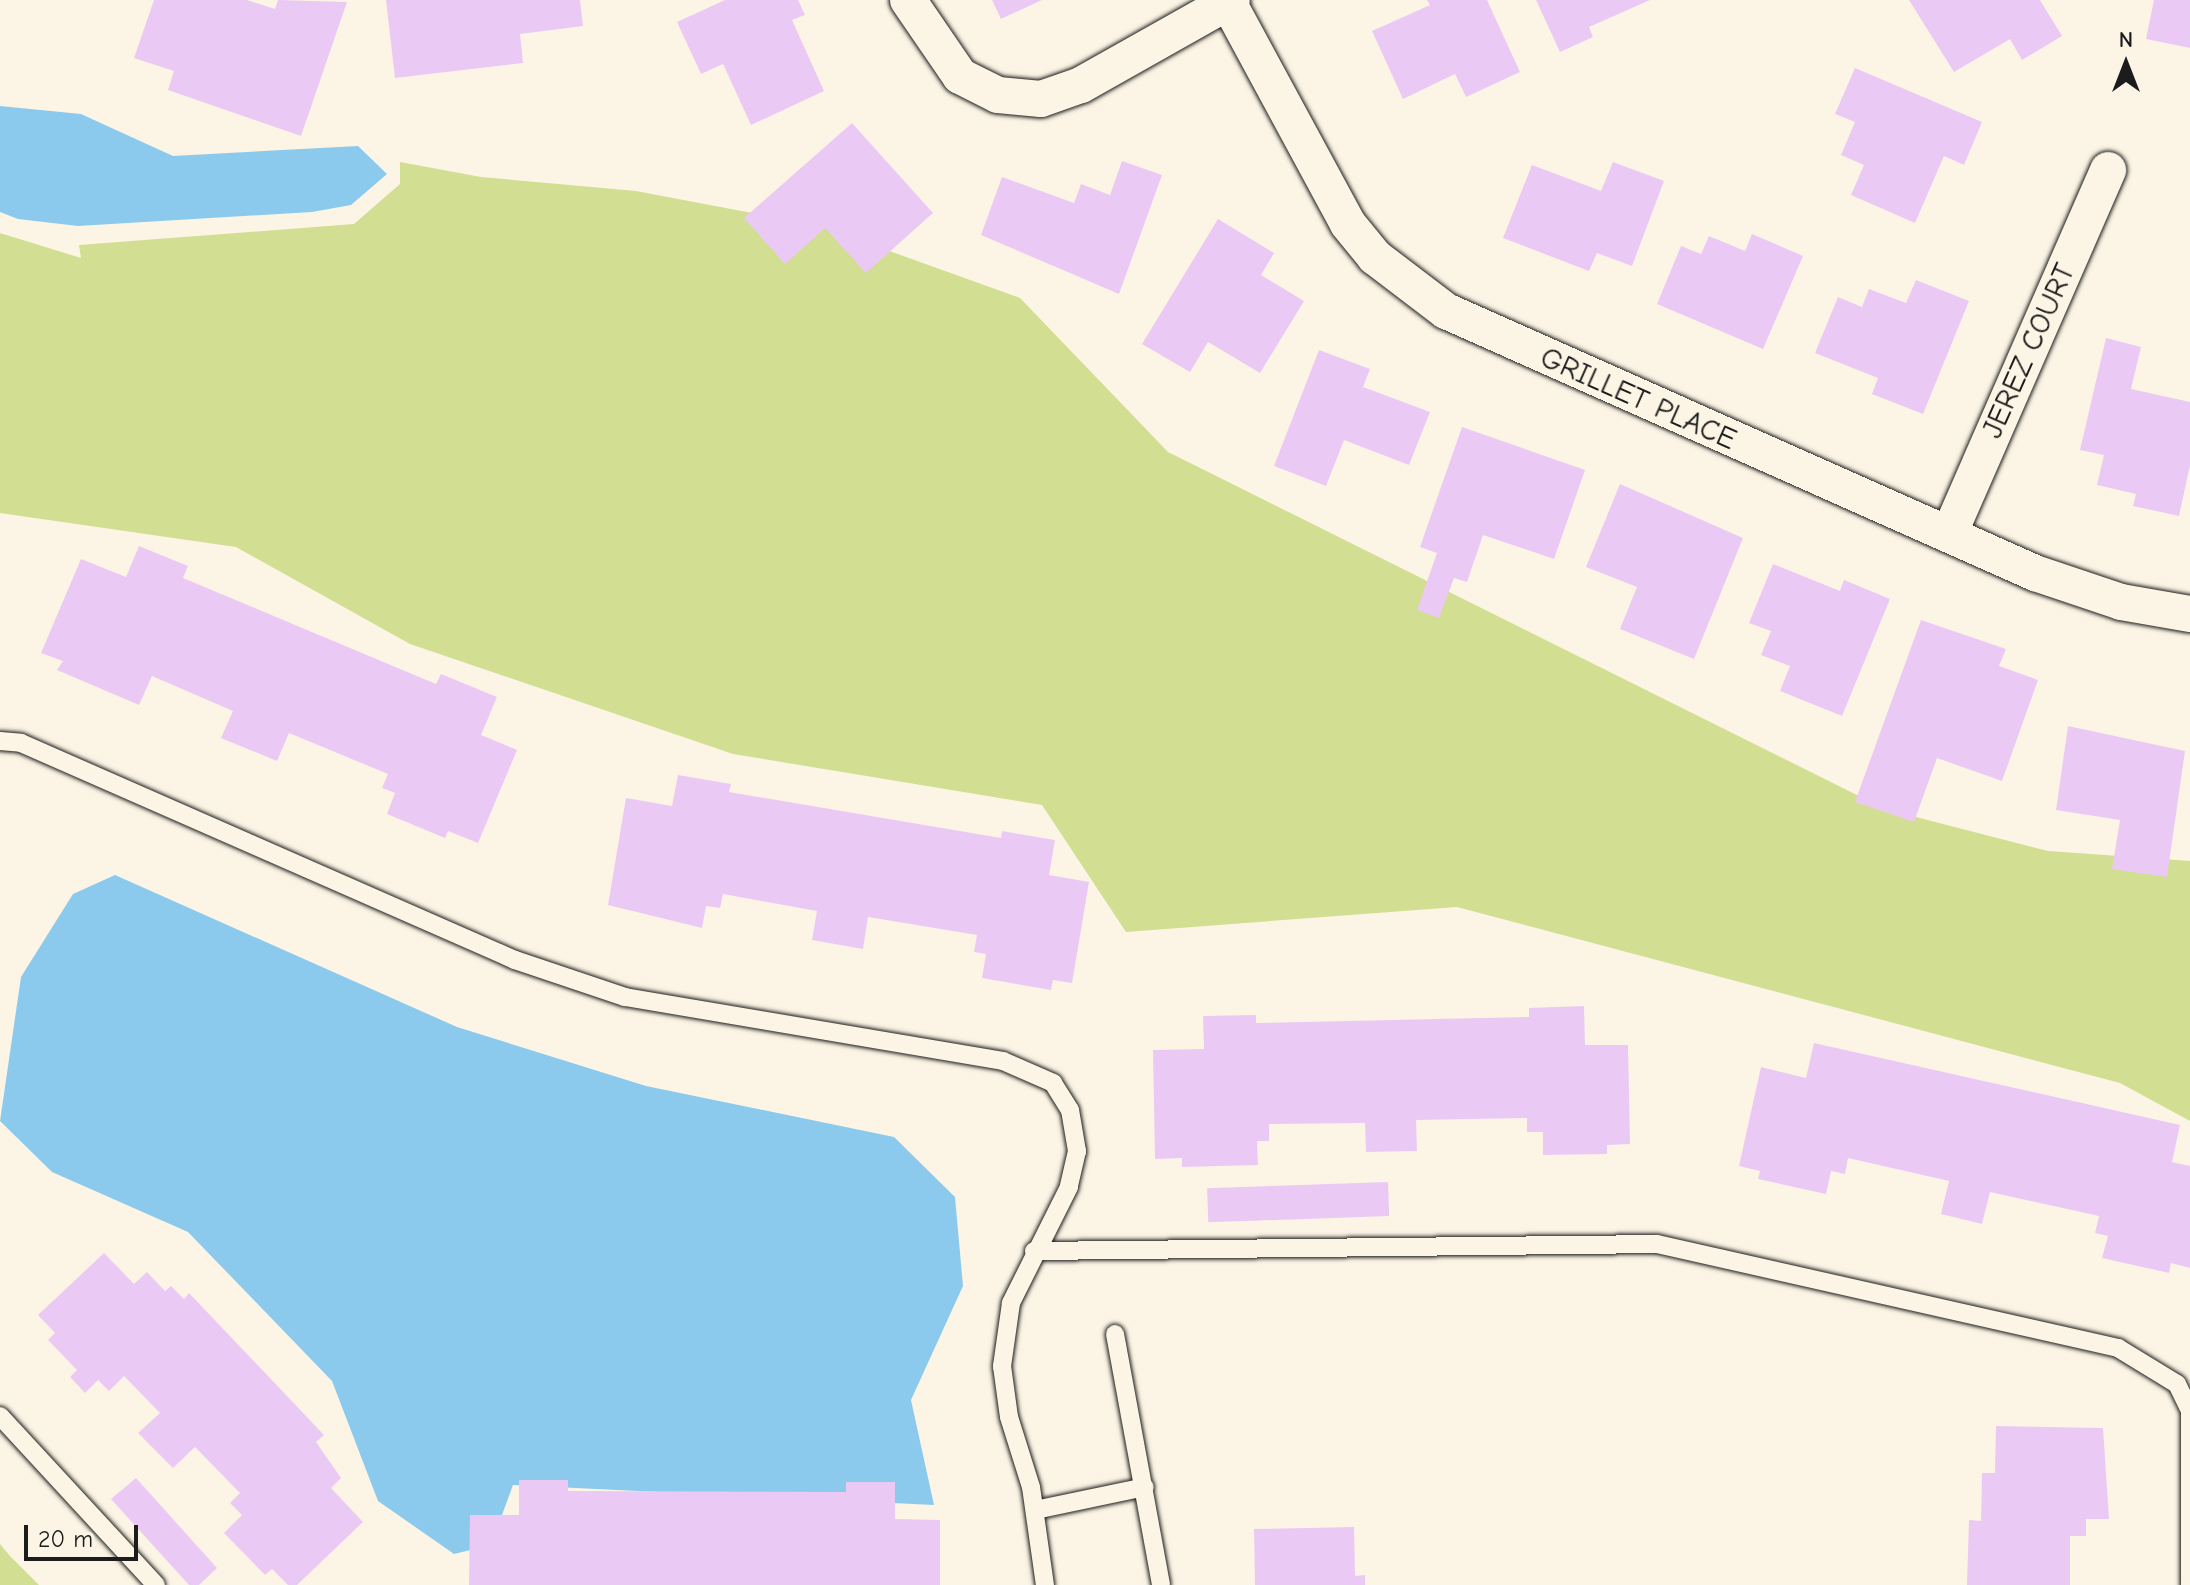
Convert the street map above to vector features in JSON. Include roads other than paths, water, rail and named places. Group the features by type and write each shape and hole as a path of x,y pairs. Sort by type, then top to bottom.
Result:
{"street":[{"path":"908,0 960,76 998,95 1041,99 1081,85 1230,1"},
{"name":"GRILLET PLACE","path":"1230,1 1348,224 1408,286 1488,333 2078,590 2190,614"},
{"name":"JEREZ COURT","path":"1950,532 2108,170"}],"lane":[{"path":"0,741 21,743 515,960 625,997 1003,1061 1053,1083 1070,1110 1077,1151 1069,1187 1034,1251 1011,1303 1002,1366 1009,1417 1035,1510 1045,1585"},
{"path":"1034,1251 1657,1244 2118,1348 2177,1384 2190,1411 2190,1585"},
{"path":"1115,1334 1161,1585"},
{"path":"0,1416 156,1585"},
{"path":"1035,1510 1145,1487"}],"water":[{"path":"0,106 81,114 173,156 358,146 387,174 351,205 312,212 78,226 18,219 0,212"},
{"path":"115,875 457,1027 646,1086 894,1137 955,1197 963,1286 911,1400 934,1505 513,1485 491,1545 454,1554 378,1501 332,1381 188,1232 52,1172 0,1121 21,977 73,894"}]}
